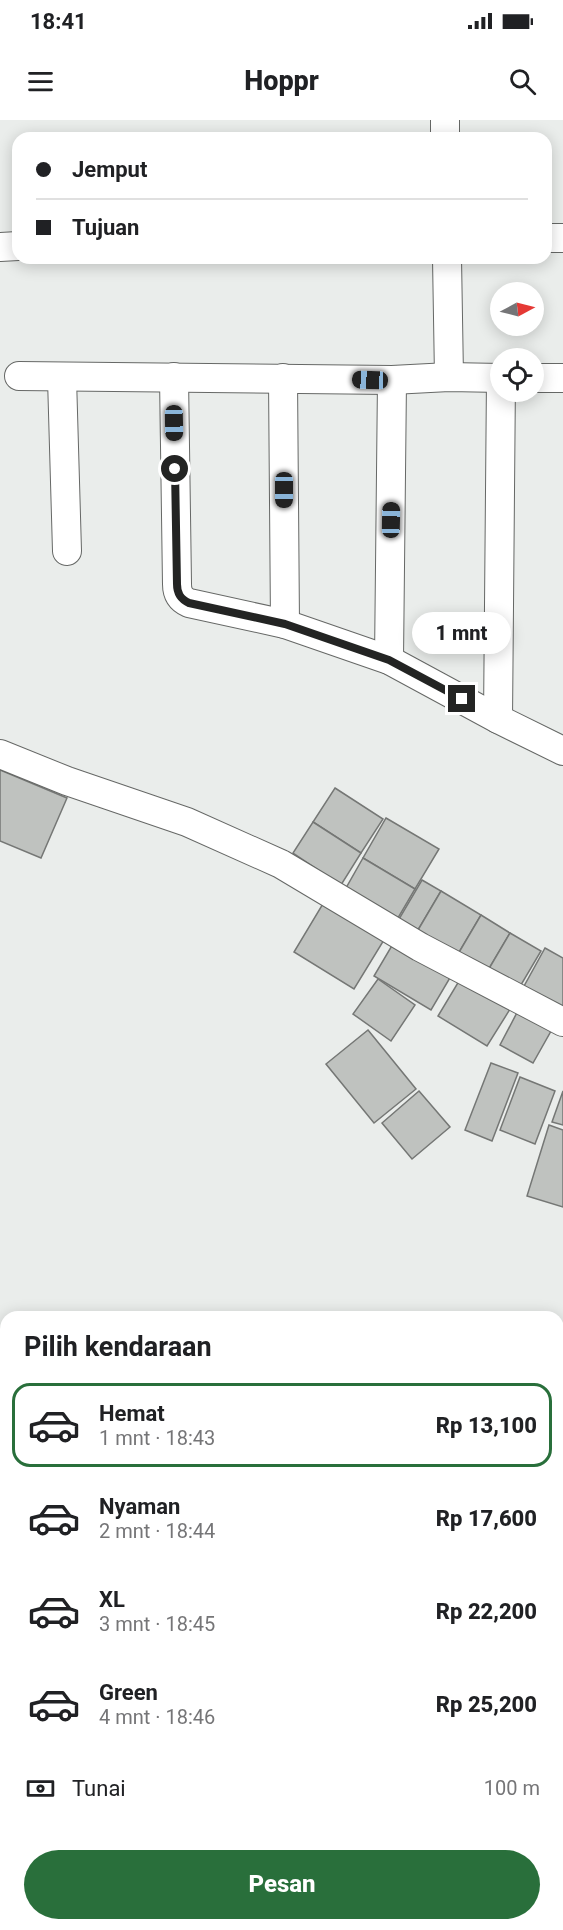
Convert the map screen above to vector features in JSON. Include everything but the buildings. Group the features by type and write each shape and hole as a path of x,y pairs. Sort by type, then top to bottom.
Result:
{"street":[{"path":"447,264 449,377"},
{"path":"19,376 392,380 490,378"},
{"path":"174,377 177,590 180,597 189,603 285,624 389,660 563,752"},
{"path":"62,378 67,551"},
{"path":"283,378 285,624"},
{"path":"544,378 563,378"},
{"path":"389,660 392,380"},
{"path":"498,719 501,402"},
{"path":"0,754 67,781 187,822 281,864 420,947 563,1022"}],"route":[{"path":"175,469 177,590 184,601 285,624 389,660 462,699"}]}
